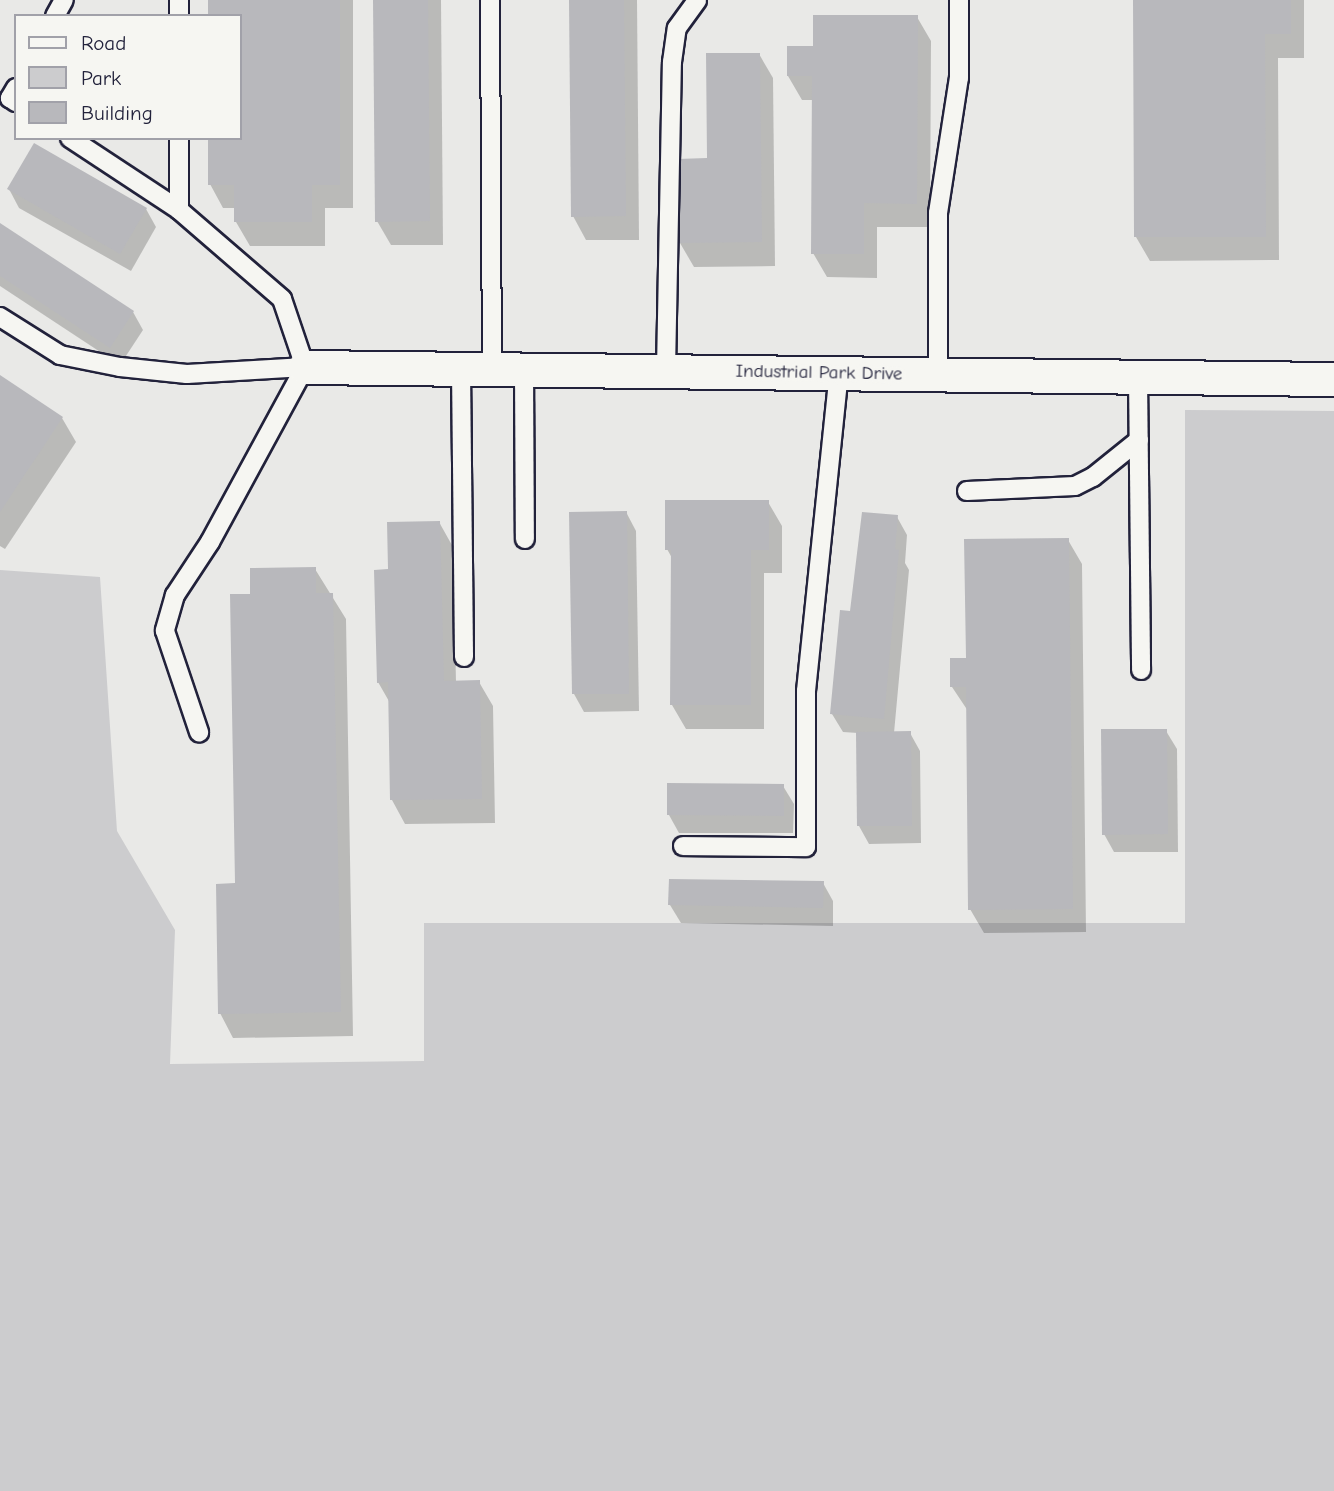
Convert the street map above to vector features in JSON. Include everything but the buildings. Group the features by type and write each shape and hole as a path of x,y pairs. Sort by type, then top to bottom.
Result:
{"street":[{"name":"Industrial Park Drive","path":"304,367 1334,379"}],"lane":[{"path":"464,657 492,369 490,0"},
{"path":"666,370 672,62 677,28 697,0"},
{"path":"938,374 938,213 959,78 959,0"},
{"path":"73,140 179,210 282,299 304,367 210,542 175,594 165,631 199,732"},
{"path":"179,140 179,210"},
{"path":"0,317 60,355 120,367 187,374 304,367"},
{"path":"492,369 525,539"},
{"path":"683,846 806,847 806,691 839,373"},
{"path":"1138,376 1141,670"},
{"path":"967,491 1075,486 1093,477 1139,440"}],"green space":[{"path":"1185,410 1334,411 1334,1491 0,1491 0,570 100,577 117,831 175,930 170,1064 424,1061 424,923 1185,923"}]}
